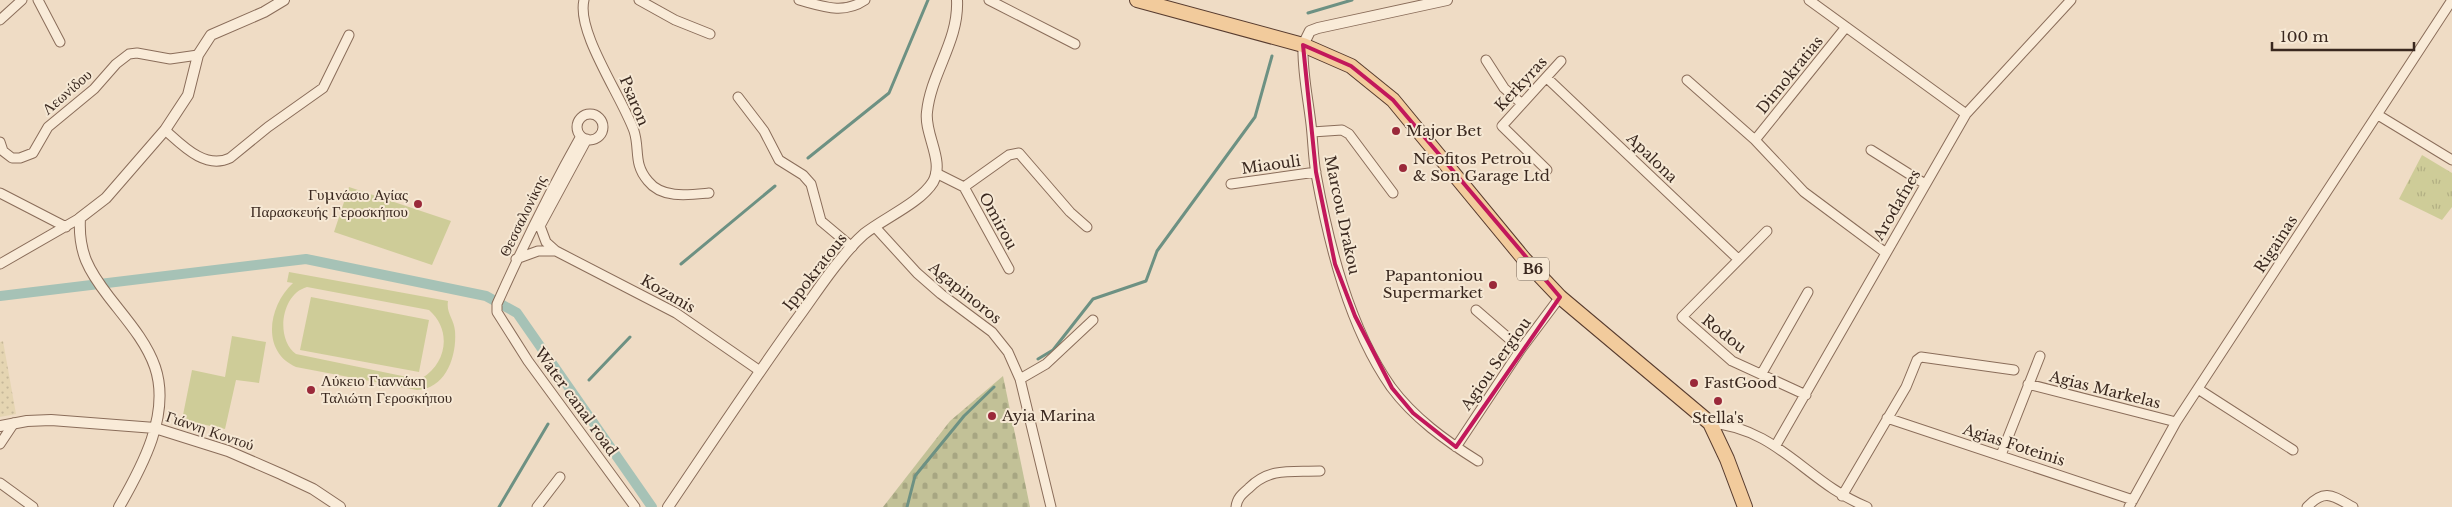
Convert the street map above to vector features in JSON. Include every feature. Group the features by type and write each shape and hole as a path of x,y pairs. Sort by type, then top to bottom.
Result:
{"main road":[{"name":"B6","path":"1137,0 1303,45 1351,66 1393,100 1524,259 1560,298 1710,424 1727,459 1745,507"}],"street":[{"path":"0,20 22,0"},
{"path":"38,0 60,42"},
{"path":"0,264 66,227 106,198 165,130 190,90 198,55 207,40 217,31 264,12 284,0"},
{"name":"Psaron","path":"584,0 584,23 635,133 638,165 648,183 668,194 684,196 709,193"},
{"path":"639,0 675,20 710,34"},
{"path":"798,0 833,10 856,6 865,0"},
{"path":"936,173 937,164 927,130 926,114 928,100 952,39 957,19 957,0"},
{"path":"989,0 1075,44"},
{"path":"1303,45 1310,31 1318,28 1447,0"},
{"path":"1809,0 1966,114"},
{"name":"Arodafnes","path":"1776,445 1966,114 2071,0"},
{"name":"Rigainas","path":"2131,503 2176,422 2452,0"},
{"name":"Dimokratias","path":"1755,140 1846,27"},
{"path":"165,130 186,149 207,160 223,161 230,158 268,127 323,88 349,36"},
{"name":"Marcou Drakou","path":"1303,45 1316,172 1335,264 1355,316 1378,366 1413,413 1456,447 1478,461"},
{"name":"Λεωνίδου","path":"0,142 3,151 12,158 20,158 33,153 48,127 94,89 116,64 129,54 137,53 170,59 198,55"},
{"path":"1486,60 1504,88 1522,103"},
{"name":"Kerkyras","path":"1547,170 1502,126 1561,62"},
{"name":"Apalona","path":"1547,78 1738,259"},
{"path":"1687,80 1755,140 1804,192 1886,253"},
{"path":"738,97 764,131 779,160 803,176 811,184 821,221 852,246"},
{"path":"2378,115 2452,160"},
{"path":"1312,132 1342,130 1349,134 1393,193"},
{"name":"Θεσσαλονίκης","path":"497,310 516,259 548,194 584,138 540,226"},
{"path":"1871,150 1926,184"},
{"path":"964,187 1009,155 1019,153 1070,212 1087,227"},
{"name":"Miaouli","path":"1231,184 1316,172"},
{"name":"Omirou","path":"936,173 964,187 1009,269"},
{"name":"Ippokratous","path":"668,507 760,371 840,260 852,246 875,227 929,187 936,173"},
{"path":"0,193 66,227"},
{"path":"80,218 80,247 94,274 132,327 155,368 160,393 155,428 142,463 119,507"},
{"name":"Kozanis","path":"540,226 546,242 556,251 676,313 760,371"},
{"name":"Agapinoros","path":"875,227 923,278 992,332 1008,352 1020,379 1051,507"},
{"name":"Rodou","path":"1767,231 1682,317 1732,360 1806,395"},
{"path":"516,259 538,251 556,251"},
{"path":"1762,373 1808,292"},
{"name":"Agiou Sergiou","path":"1456,447 1521,349 1560,298"},
{"name":"Water canal road","path":"497,310 528,361 635,507"},
{"path":"1476,310 1521,349"},
{"path":"1020,379 1046,364 1092,320"},
{"path":"2001,455 2040,356"},
{"path":"1842,496 1906,387 1917,360 1921,357 2014,370"},
{"name":"Agias Markelas","path":"2028,384 2176,422"},
{"path":"2198,389 2293,450"},
{"name":"Agias Foteinis","path":"1887,418 2001,455 2131,503"},
{"name":"Γιάννη Κοντού","path":"0,426 51,420 155,428 228,451 313,489 340,507"},
{"path":"0,444 14,423"},
{"path":"1710,424 1733,426 1776,445 1824,485 1842,496 1867,507"},
{"path":"1236,507 1238,498 1258,479 1267,474 1320,471"},
{"path":"537,507 560,477"},
{"path":"0,483 33,507"},
{"path":"2307,507 2315,498 2326,495 2334,496 2353,507"}],"highlighted area":[{"path":"1303,45 1351,66 1393,100 1560,297 1456,447 1413,413 1392,388 1355,316 1335,264 1316,172"}],"shaded area":[{"path":"3,341 16,414 0,417 0,342"}],"green space":[{"path":"2422,155 2452,173 2452,207 2442,220 2399,199"},
{"path":"349,187 451,221 432,265 334,232"},
{"path":"289,272 448,301 448,309 455,331 455,341 452,360 448,370 435,384 417,390 296,367 285,360 277,351 273,340 272,328 278,304 293,283 287,282","holes":["307,287 429,310 441,327 444,346 437,364 422,378 412,378 296,354 289,347 283,328 284,317 291,298 298,291"]},
{"path":"311,297 429,320 419,372 300,350"},
{"path":"232,336 266,342 259,383 236,380 225,429 182,420 192,370 225,377"},
{"path":"1003,376 1030,507 883,507 950,421"}],"waterway":[{"path":"808,158 889,93 928,0"},
{"path":"1308,13 1352,0"},
{"path":"1038,359 1053,350 1093,299 1146,281 1157,251 1255,117 1272,56"},
{"path":"681,264 775,186"},
{"path":"0,296 306,259 486,296 517,313 652,507"},
{"path":"589,380 630,337"},
{"path":"907,507 915,476 964,416 994,387"},
{"path":"499,507 548,424"}],"place":[{"name":"Major Bet","path":"1396,131"},
{"name":"Neofitos Petrou & Son Garage Ltd","path":"1403,168"},
{"name":"Γυμνάσιο Αγίας Παρασκευής Γεροσκήπου","path":"418,204"},
{"name":"Papantoniou Supermarket","path":"1493,285"},
{"name":"FastGood","path":"1694,383"},
{"name":"Λύκειο Γιαννάκη Ταλιώτη Γεροσκήπου","path":"311,390"},
{"name":"Stella's","path":"1718,401"},
{"name":"Ayia Marina","path":"992,416"}]}
